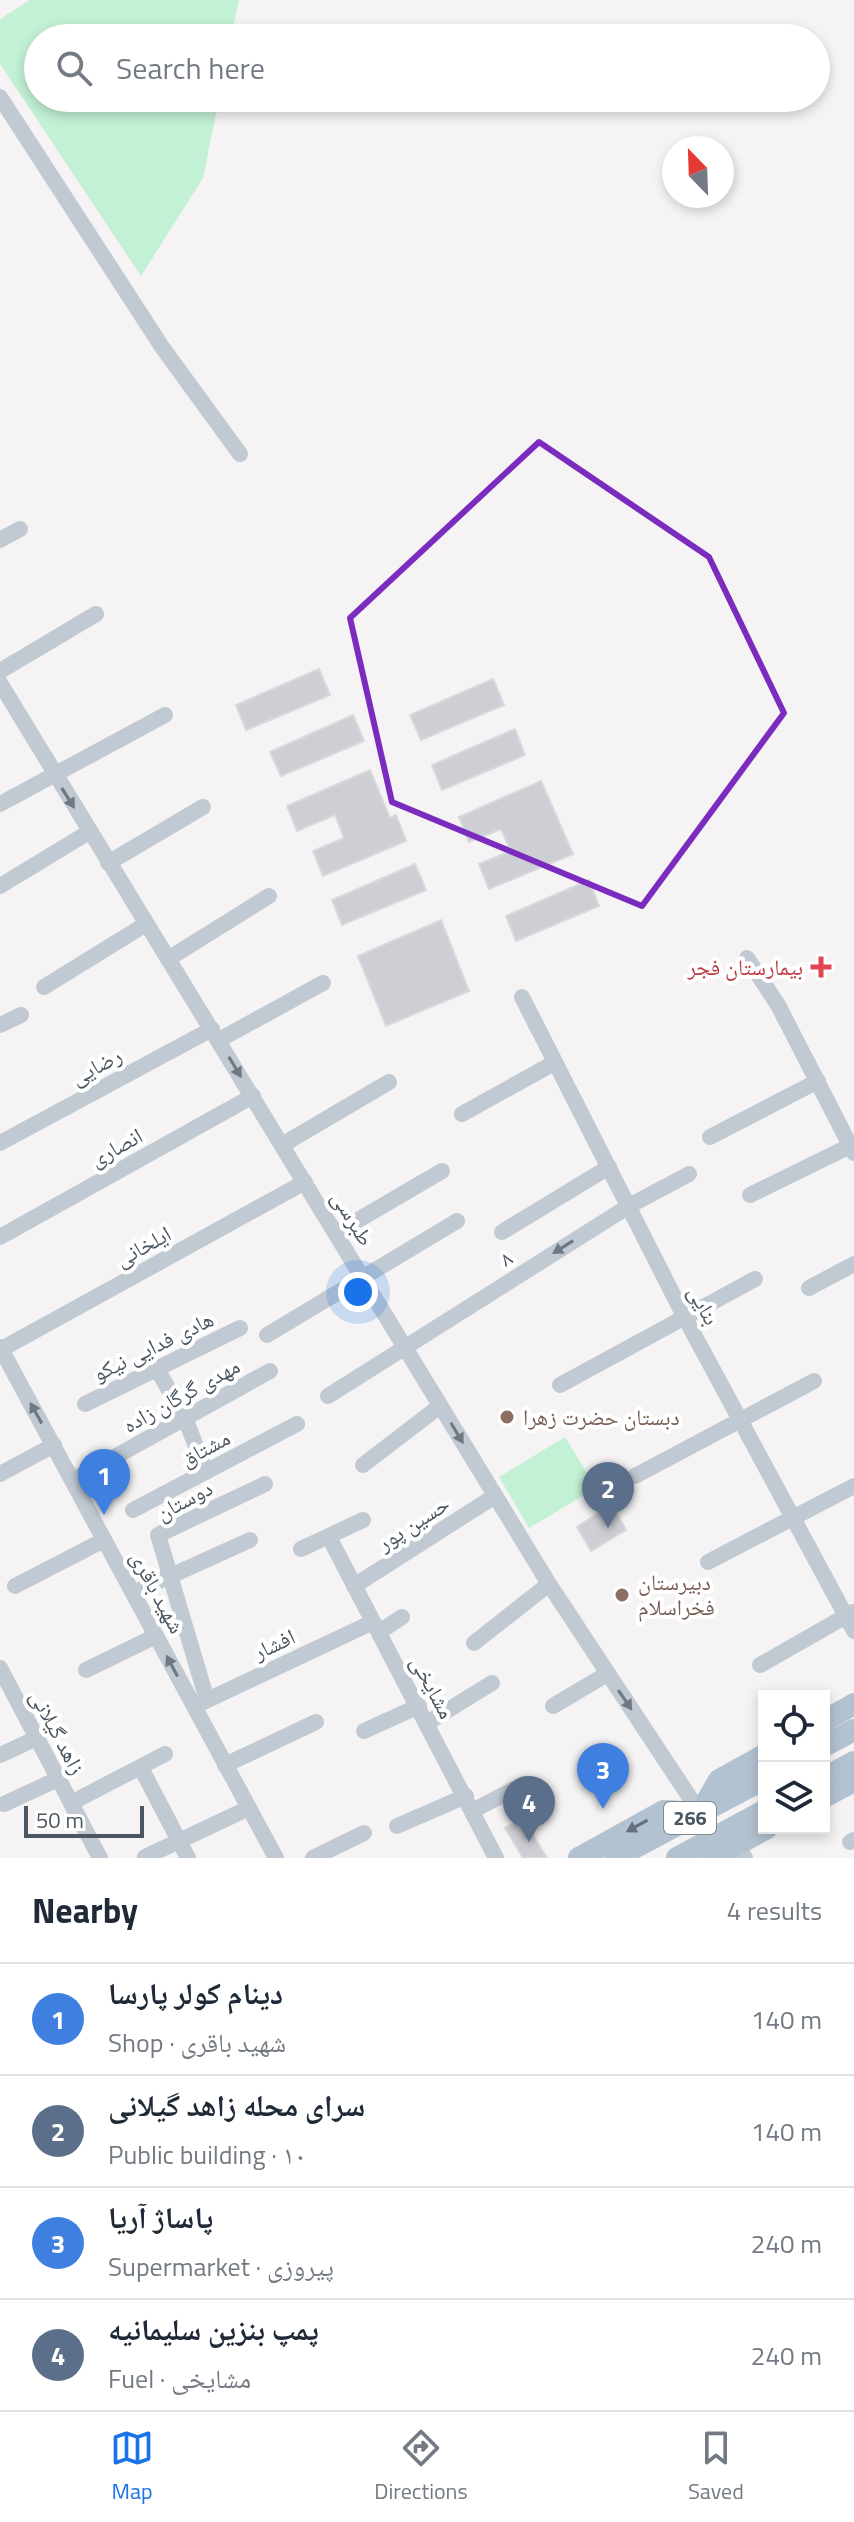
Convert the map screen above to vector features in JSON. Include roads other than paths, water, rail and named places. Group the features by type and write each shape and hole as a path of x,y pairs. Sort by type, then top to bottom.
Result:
{"main road":[{"path":"830,1718 854,1704"},
{"path":"830,1743 854,1730"},
{"path":"579,1858 664,1811 700,1813 719,1780 758,1758"},
{"path":"830,1775 854,1762"},
{"name":"266","path":"615,1858 758,1782"},
{"path":"830,1794 852,1784"},
{"name":"266","path":"677,1858 758,1814"},
{"path":"712,1858 741,1851 760,1834"}],"street":[{"path":"0,97 162,347 240,454"},
{"path":"0,540 20,529"},
{"path":"0,671 96,614"},
{"name":"طبرسی","path":"2,692 216,1035 549,1584 700,1813"},
{"path":"0,804 165,715"},
{"path":"108,863 203,807"},
{"path":"0,886 89,832"},
{"path":"168,959 269,896"},
{"path":"44,987 146,924"},
{"path":"747,958 778,1005 852,1149 750,1195"},
{"name":"رضایی","path":"0,1143 323,983"},
{"name":"بنایی","path":"522,997 684,1316 851,1620"},
{"path":"0,1025 21,1015"},
{"path":"462,1114 554,1063"},
{"path":"710,1137 818,1081"},
{"path":"282,1145 389,1082"},
{"name":"انصاری","path":"0,1237 253,1096"},
{"path":"502,1232 609,1167"},
{"path":"336,1233 442,1171"},
{"name":"۸","path":"328,1396 629,1206 689,1174"},
{"name":"ایلخانی","path":"0,1349 305,1182"},
{"path":"267,1335 457,1221"},
{"path":"809,1288 854,1264"},
{"path":"560,1385 755,1279"},
{"name":"هادی فدایی نیکو","path":"85,1404 240,1328"},
{"name":"شهید باقری","path":"0,1349 156,1636 201,1704 225,1765 276,1858"},
{"path":"157,1369 185,1418 206,1472"},
{"name":"مهدی گرگان زاده","path":"73,1480 270,1371"},
{"path":"635,1476 814,1381"},
{"path":"363,1465 440,1406"},
{"name":"مشتاق","path":"133,1510 297,1424"},
{"path":"0,1474 54,1445"},
{"name":"دوستان","path":"201,1704 171,1575 158,1535 265,1484"},
{"path":"708,1562 854,1486"},
{"name":"حسین پور","path":"354,1586 495,1496"},
{"path":"301,1549 363,1520"},
{"name":"مشایخی","path":"329,1537 496,1858"},
{"path":"15,1586 104,1540"},
{"path":"133,1593 250,1540"},
{"path":"474,1643 549,1584"},
{"name":"افشار","path":"201,1704 402,1617"},
{"path":"760,1665 851,1620"},
{"path":"86,1670 156,1636"},
{"name":"زاهد گیلانی","path":"0,1668 99,1858"},
{"path":"553,1706 607,1674"},
{"path":"427,1723 492,1683"},
{"path":"364,1731 419,1706"},
{"path":"225,1765 316,1722"},
{"path":"0,1755 37,1738"},
{"path":"71,1803 165,1754"},
{"path":"141,1768 188,1858"},
{"path":"4,1804 58,1779"},
{"path":"397,1826 524,1784"},
{"path":"145,1857 249,1808"},
{"path":"313,1858 364,1833"}],"place":[{"name":"بیمارستان فجر","path":"821,967"},
{"name":"دبستان حضرت زهرا","path":"507,1417"},
{"name":"دینام کولر پارسا","path":"104,1515"},
{"name":"سرای محله زاهد گیلانی","path":"608,1528"},
{"name":"دبیرستان فخراسلام","path":"622,1595"},
{"name":"پاساژ آریا","path":"603,1809"},
{"name":"پمپ بنزین سلیمانیه","path":"529,1842"}]}
